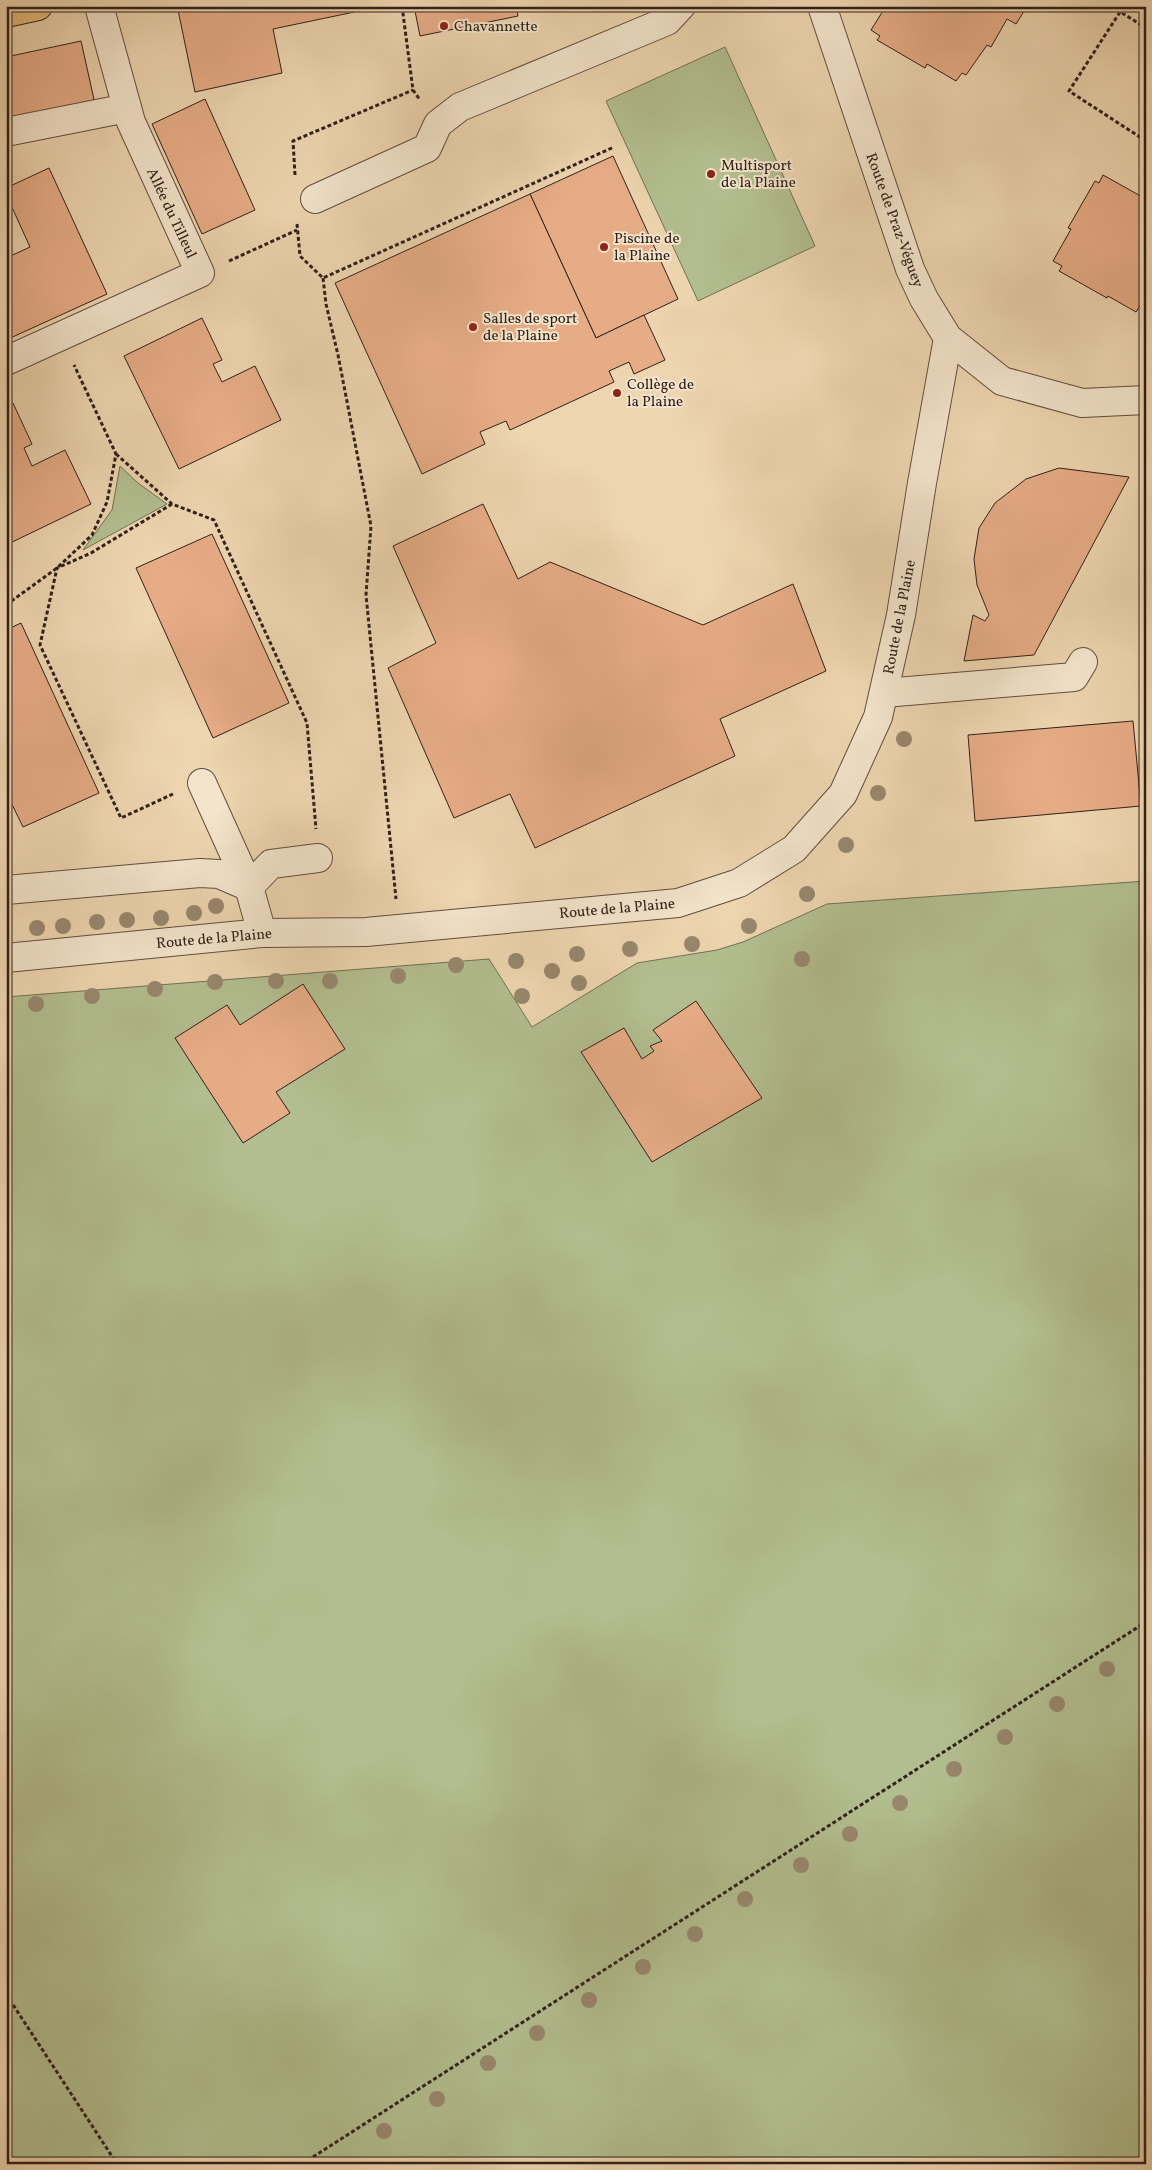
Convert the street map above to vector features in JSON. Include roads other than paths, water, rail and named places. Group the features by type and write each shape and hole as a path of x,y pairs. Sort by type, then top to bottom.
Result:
{"main road":[{"path":"6,12 38,6"}],"street":[{"name":"Allée du Tilleul","path":"6,361 200,274 131,122 99,6"},
{"path":"315,198 427,148 438,124 460,107 667,21 681,6"},
{"name":"Route de Praz-Véguey","path":"822,6 910,268 924,299 948,338 1002,381 1082,403 1146,400"},
{"path":"6,132 128,108"},
{"name":"Route de la Plaine","path":"6,958 262,933 366,932 678,903 739,883 794,849 843,794 878,717 901,615 948,338"},
{"path":"884,692 1074,677 1083,662"},
{"path":"191,787 249,887 262,933"},
{"path":"249,887 271,864 318,858"},
{"path":"6,890 200,873 219,874 249,887"}],"place":[{"name":"Chavannette","path":"444,26"},
{"name":"Multisport de la Plaine","path":"711,174"},
{"name":"Piscine de la Plaine","path":"604,247"},
{"name":"Salles de sport de la Plaine","path":"473,327"},
{"name":"Collège de la Plaine","path":"617,393"}]}
